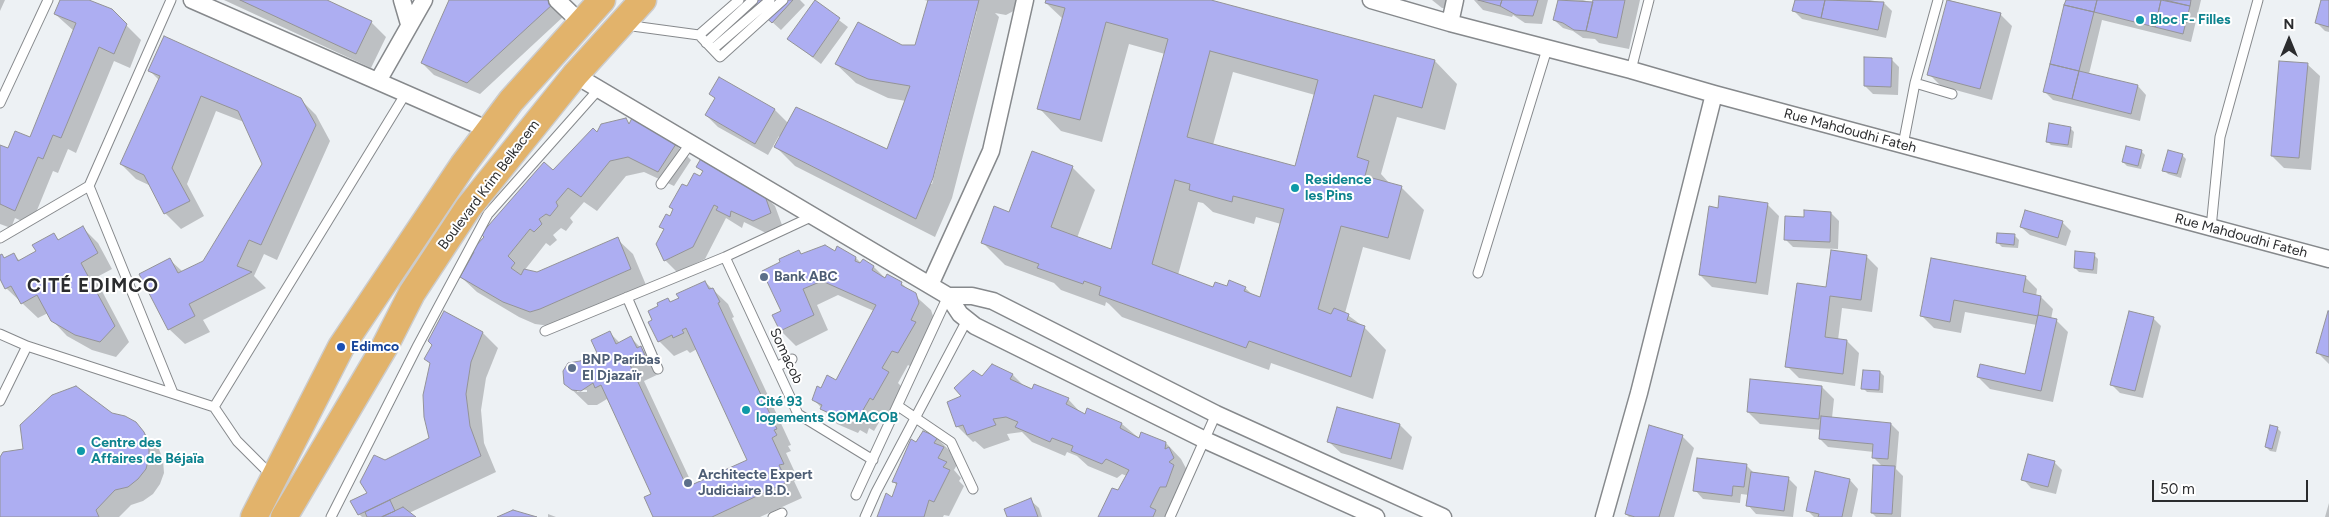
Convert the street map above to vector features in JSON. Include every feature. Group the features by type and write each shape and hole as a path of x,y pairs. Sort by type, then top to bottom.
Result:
{"main road":[{"name":"Boulevard Krim Belkacem","path":"254,517 341,347 489,130 602,0"},
{"name":"Boulevard Krim Belkacem","path":"284,517 385,346 412,293 438,251 473,201 575,75 643,0"}],"street":[{"path":"192,0 489,130"},
{"path":"402,0 409,24"},
{"path":"378,81 424,0"},
{"path":"557,0 581,23"},
{"path":"930,285 991,151 1025,0"},
{"name":"Rue Mahdoudhi Fateh","path":"1371,0 1450,24 1631,70 2329,259"},
{"path":"1450,24 1455,0"},
{"path":"575,75 948,296 967,320 1205,440 1376,517"},
{"path":"1604,517 1639,393 1714,94"},
{"path":"948,296 972,296 993,301 1216,414 1444,517"}],"lane":[{"path":"0,103 48,0"},
{"path":"0,238 88,186 171,0"},
{"path":"699,35 739,0"},
{"path":"710,46 753,0"},
{"path":"710,46 770,0"},
{"path":"620,24 699,35 720,57 783,0"},
{"path":"1631,70 1649,0"},
{"path":"1903,145 1916,83 1938,0"},
{"path":"2211,228 2220,136 2258,0"},
{"path":"1478,273 1547,48"},
{"path":"1916,83 1952,94"},
{"path":"331,517 418,345 488,214 598,90"},
{"path":"214,407 406,93"},
{"path":"661,184 690,144"},
{"path":"88,186 173,393"},
{"path":"545,331 725,257 813,216"},
{"name":"Somacob","path":"725,257 798,414 873,460"},
{"path":"856,495 948,296"},
{"path":"627,297 658,369"},
{"path":"865,517 876,492 967,320"},
{"path":"0,334 27,346 214,407 237,441 275,479"},
{"path":"0,401 27,346"},
{"path":"776,366 792,358"},
{"path":"898,406 951,442 973,489"},
{"path":"1170,517 1216,414"}],"building":[{"path":"60,0 89,0 112,9 127,24 114,54 99,47 61,138 53,135 43,159 38,157 15,211 0,204 0,145 8,148 15,131 30,137 76,23 54,14"},
{"path":"240,0 327,0 372,21 356,54"},
{"path":"449,0 549,0 553,4 467,83 421,63"},
{"path":"747,0 793,0 772,23"},
{"path":"815,0 840,18 813,57 787,39"},
{"path":"928,0 979,0 933,178 916,219 774,147 796,107 887,149 910,86 868,79 835,64 858,22 902,45 915,45"},
{"name":"Residence les Pins","path":"1046,0 1211,0 1435,60 1422,108 1374,95 1357,157 1369,161 1365,176 1402,186 1388,238 1341,226 1318,309 1331,314 1334,308 1349,314 1347,320 1365,326 1351,377 1249,341 1246,348 1099,295 1101,287 1084,281 1083,284 1037,268 1039,264 981,243 994,206 1009,212 1032,151 1073,166 1051,227 1111,249 1168,39 1106,22 1080,120 1037,109 1065,8 1045,3","holes":["1210,51 1318,80 1295,166 1187,137","1175,180 1190,184 1189,190 1232,202 1233,196 1284,209 1260,297 1244,291 1246,287 1229,280 1227,286 1215,282 1213,287 1152,264"]},
{"path":"1478,0 1502,0 1500,6"},
{"path":"1502,0 1538,0 1533,16 1516,15 1500,6"},
{"path":"1558,0 1593,2 1586,31 1574,30 1563,23 1553,20"},
{"path":"1593,0 1625,0 1617,38 1586,31"},
{"path":"1795,0 1825,0 1821,18 1792,11"},
{"path":"1825,0 1884,2 1878,30 1821,18"},
{"path":"1947,0 2001,13 1980,89 1927,75"},
{"path":"2066,0 2097,0 2094,12 2064,5"},
{"name":"Bloc F- Filles","path":"2097,0 2161,0 2155,27 2094,12"},
{"path":"2161,0 2190,6 2183,34 2155,27"},
{"path":"2165,0 2191,0 2190,6"},
{"path":"2321,0 2329,0 2329,27 2315,23"},
{"path":"2064,5 2094,12 2079,71 2050,64"},
{"path":"164,36 301,98 316,125 261,245 249,240 237,266 252,272 189,304 195,316 168,330 139,274 170,258 178,273 203,261 262,164 238,111 201,96 172,168 190,201 164,214 144,175 120,164 160,76 148,71"},
{"path":"1864,57 1892,58 1891,87 1864,86"},
{"path":"2279,61 2308,63 2299,158 2271,156"},
{"path":"2050,64 2079,71 2072,99 2043,92"},
{"path":"2079,71 2138,85 2131,114 2072,99"},
{"path":"719,77 775,109 755,144 705,115 715,98 709,94"},
{"path":"626,118 629,124 632,118 676,144 658,172 628,157 610,161 581,197 568,188 556,202 558,206 550,216 546,214 539,219 542,224 534,232 530,229 508,256 515,263 511,268 521,275 524,269 537,272 618,237 631,269 530,312 503,302 460,277 474,252 472,250 484,237 481,234 544,162 553,170 593,128 597,132 601,124"},
{"path":"2049,123 2071,127 2068,145 2046,142"},
{"path":"2126,146 2142,150 2138,166 2122,162"},
{"path":"2168,150 2183,154 2177,174 2162,171"},
{"path":"703,155 764,193 771,213 753,221 731,211 730,217 716,210 718,207 714,205 693,247 664,261 656,244 664,229 659,227 666,214 670,216 673,209 669,207 682,184 687,186 694,173 700,176 703,171 696,167"},
{"path":"1719,196 1768,203 1756,283 1699,275 1709,206 1718,208"},
{"path":"1804,210 1831,212 1830,242 1784,240 1785,216 1804,217"},
{"path":"2025,210 2063,221 2058,238 2020,227"},
{"path":"83,226 98,253 81,263 115,326 100,342 75,335 51,321 37,295 21,304 11,286 5,289 0,279 0,255 2,254 4,258 14,253 18,261 36,251 32,245 54,233 58,240"},
{"path":"1997,233 2015,234 2014,245 1996,243"},
{"path":"825,245 835,251 837,246 856,257 855,261 860,263 863,259 874,266 872,270 885,278 887,274 902,282 901,285 916,293 919,303 911,320 916,322 898,353 892,351 882,368 889,372 873,400 870,398 859,417 854,414 852,420 844,415 842,419 820,409 822,405 812,400 817,386 821,388 827,375 836,380 876,305 822,281 803,289 814,315 780,331 772,315 781,311 762,271 780,262 779,259 799,250 801,254"},
{"path":"1831,250 1867,255 1861,300 1830,296 1825,337 1847,340 1843,374 1785,367 1797,283 1826,287"},
{"path":"2075,251 2095,253 2093,270 2074,268"},
{"path":"1931,258 2026,276 2023,292 2041,296 2038,316 1954,300 1950,322 1920,316"},
{"name":"Cité 93 logements SOMACOB","path":"705,281 709,289 713,288 720,302 718,303 777,429 774,430 777,435 772,438 784,464 779,465 787,482 712,517 653,517 644,497 651,494 601,385 595,388 593,383 581,391 572,390 564,384 563,371 568,363 580,361 597,353 591,340 610,331 616,344 631,336 637,348 641,346 646,358 630,365 687,487 747,460 686,328 682,330 684,333 673,338 672,335 658,342 648,322 652,320 648,311 658,306 657,303 668,298 670,302 679,298 676,294"},
{"path":"444,311 483,332 471,362 466,394 470,426 481,456 358,515 350,501 367,493 360,482 374,455 385,460 429,438 424,417 423,395 430,363 424,359 432,345 428,341"},
{"path":"2129,311 2154,317 2135,391 2110,385"},
{"path":"2329,311 2329,357 2316,353"},
{"path":"2038,315 2057,319 2041,391 1977,377 1980,364 2025,374"},
{"path":"992,364 1013,374 1010,379 1032,389 1034,384 1069,398 1066,404 1085,414 1087,408 1122,423 1120,428 1139,438 1141,432 1166,442 1165,449 1169,447 1174,458 1169,462 1174,465 1166,487 1160,487 1150,507 1156,510 1153,517 1098,517 1112,488 1118,490 1129,470 1106,459 1102,464 1071,451 1073,446 1052,438 1050,442 1015,427 1018,422 1006,417 993,419 996,425 967,435 963,425 956,427 947,402 961,396 954,388 973,370 982,376"},
{"path":"1863,370 1880,371 1879,390 1861,389"},
{"path":"1750,379 1822,386 1819,419 1747,412"},
{"name":"Centre des Affaires de Béjaïa","path":"76,386 112,413 125,416 136,422 144,432 149,444 149,457 146,469 128,487 115,490 96,510 99,517 0,517 0,457 3,452 23,449 20,425 52,395"},
{"path":"1337,407 1400,424 1391,459 1327,442"},
{"path":"1821,416 1891,423 1888,459 1872,458 1873,444 1819,439"},
{"path":"1649,425 1683,435 1659,517 1635,517 1625,514"},
{"path":"2270,425 2278,427 2272,449 2265,447"},
{"path":"923,431 938,437 934,443 944,447 938,458 947,462 943,467 950,470 934,502 929,500 924,517 877,517 886,493 892,497 897,483 892,482 911,439 916,442"},
{"path":"2028,454 2055,461 2048,487 2021,480"},
{"path":"1697,458 1747,464 1744,487 1733,486 1732,496 1693,491"},
{"path":"1873,465 1895,466 1892,514 1871,513"},
{"path":"1815,471 1850,479 1842,517 1818,517 1819,514 1806,511"},
{"path":"1751,472 1789,477 1784,511 1746,506"},
{"path":"1031,498 1038,517 1007,517 1004,509"},
{"path":"390,500 395,511 381,517 367,517 365,512"},
{"path":"403,507 416,517 382,517"},
{"path":"513,510 537,517 497,517"}],"place":[{"name":"Bloc F- Filles","path":"2140,20"},
{"name":"Residence les Pins","path":"1295,188"},
{"name":"Bank ABC","path":"764,277"},
{"name":"Edimco","path":"341,347"},
{"name":"BNP Paribas El Djazaïr","path":"572,368"},
{"name":"Cité 93 logements SOMACOB","path":"746,410"},
{"name":"Centre des Affaires de Béjaïa","path":"81,451"},
{"name":"Architecte Expert Judiciaire B.D.","path":"688,483"}],"district":[{"name":"CITÉ EDIMCO","path":"93,286"}]}
